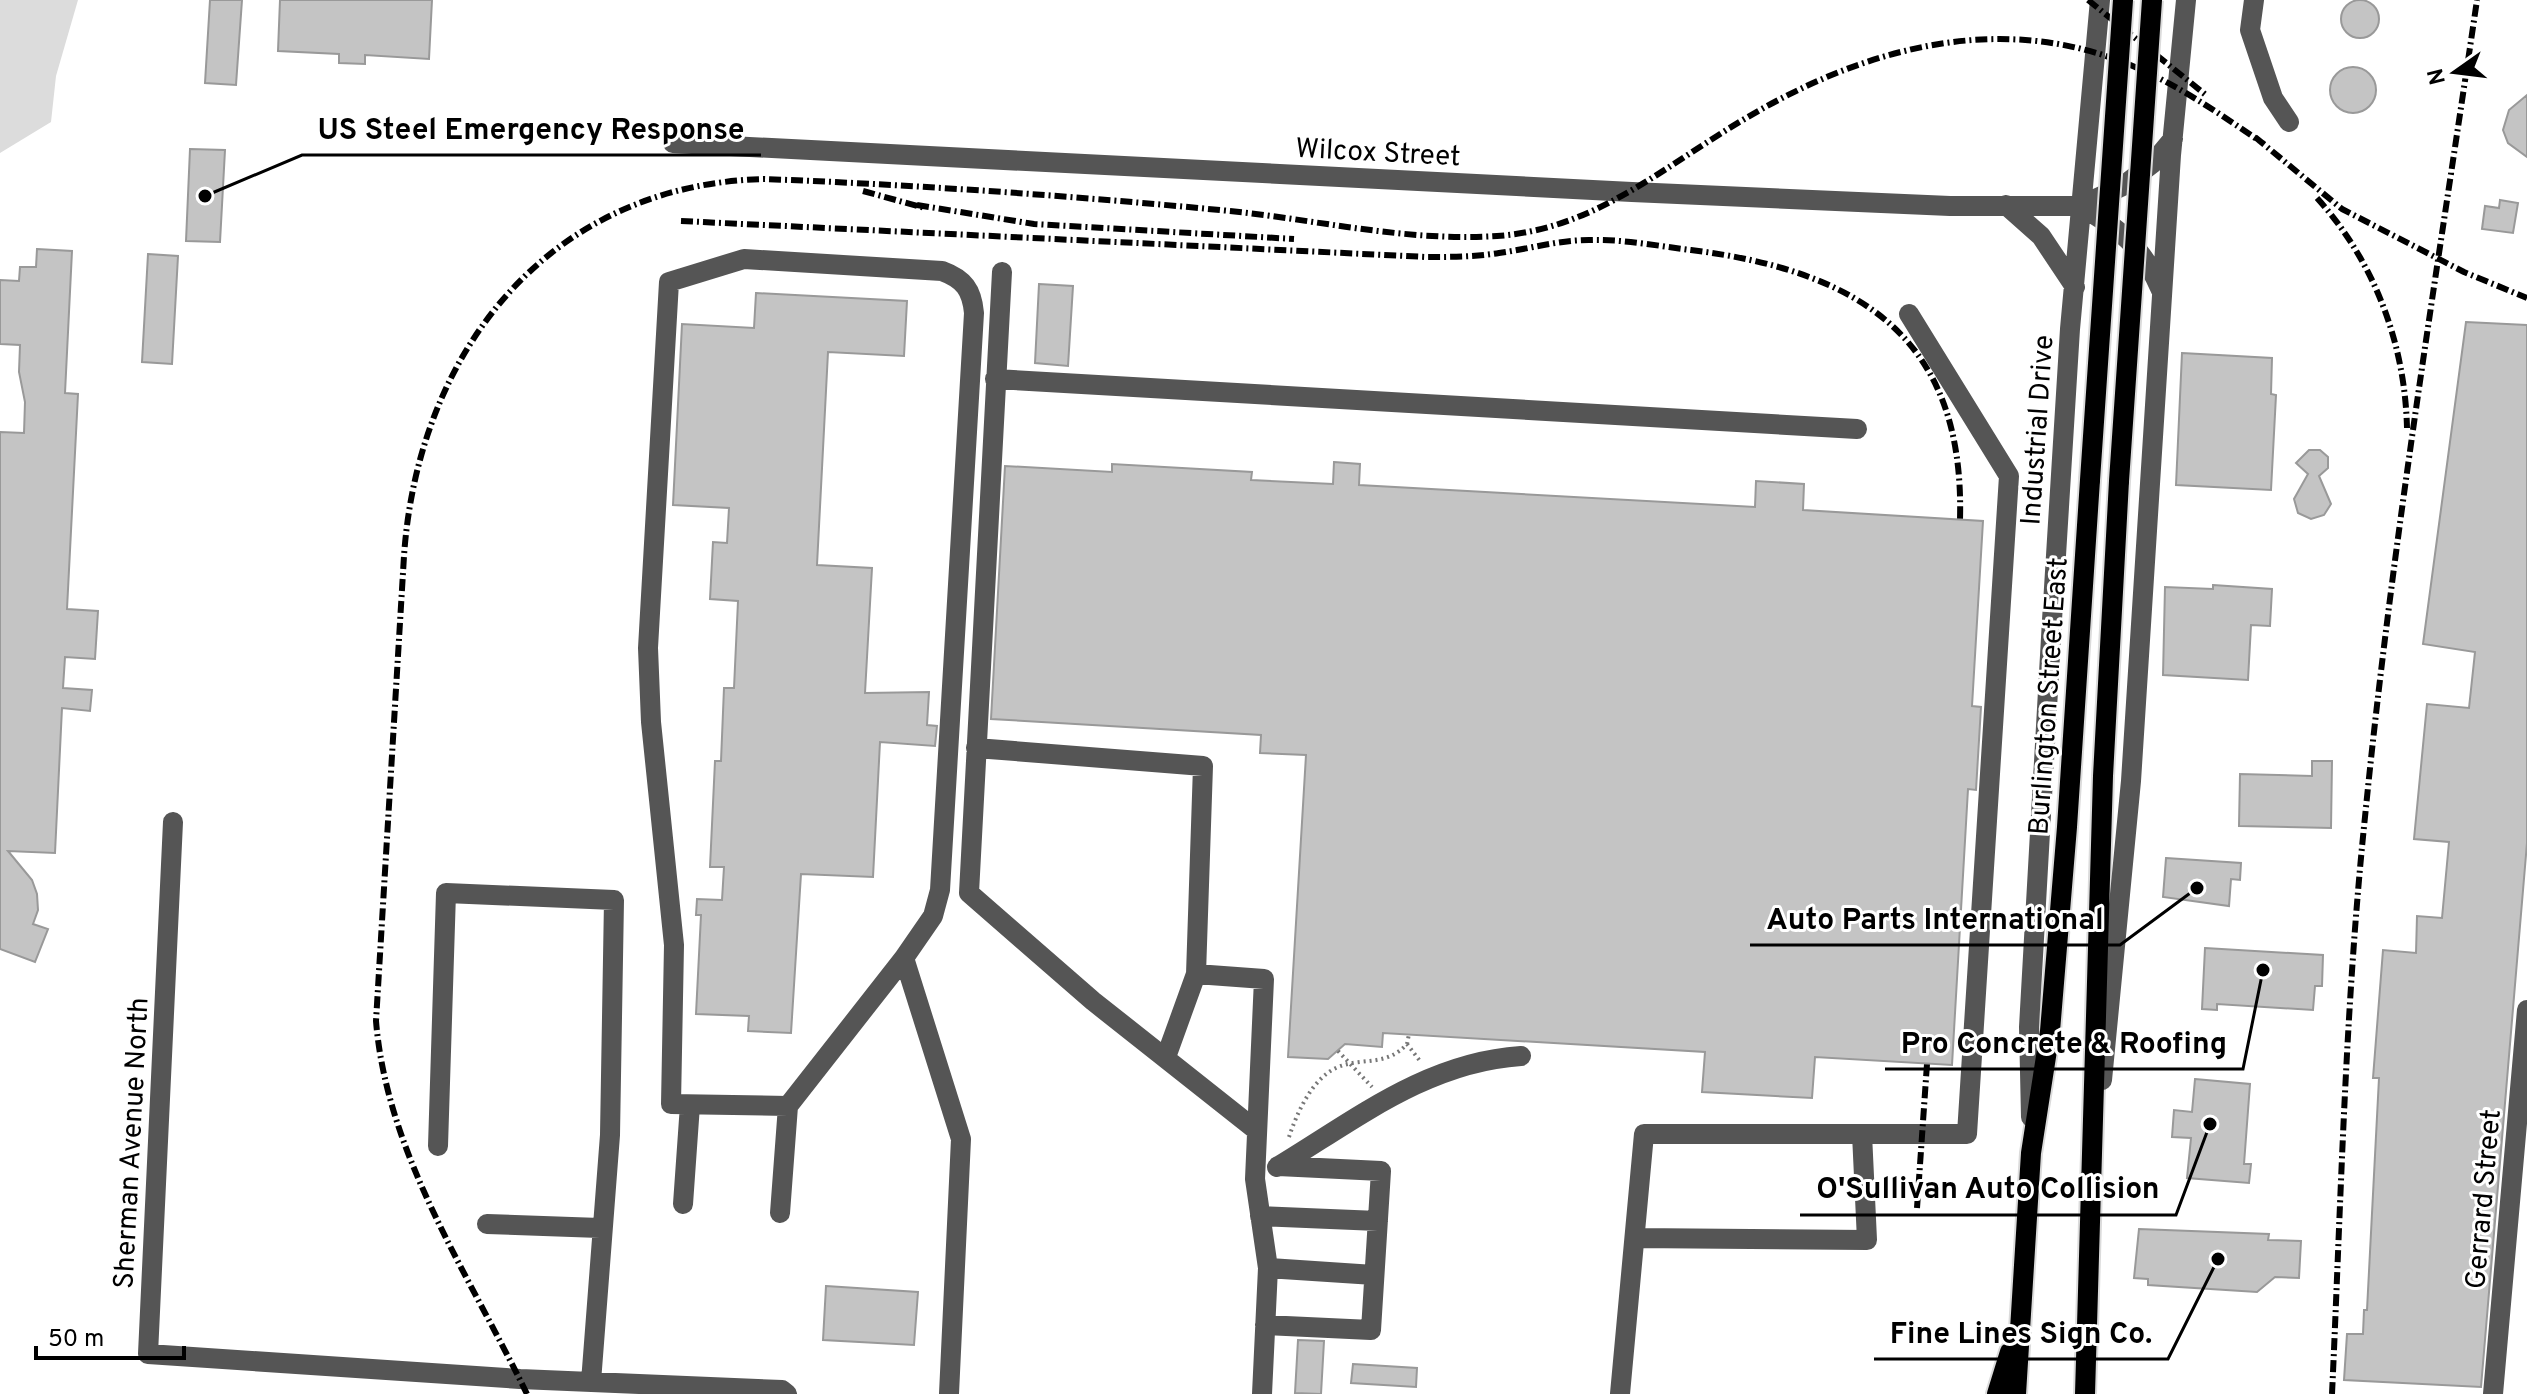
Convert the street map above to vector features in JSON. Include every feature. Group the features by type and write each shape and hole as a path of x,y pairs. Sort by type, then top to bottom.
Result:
{"main road":[{"name":"Burlington Street East","path":"2016,1394 2031,1153 2050,1031 2123,0"},
{"name":"Burlington Street East","path":"2085,1394 2103,776 2119,481 2152,0"},
{"path":"1997,1394 2020,1313"}],"street":[{"name":"Industrial Drive","path":"2031,1153 2029,1027 2080,206 2100,0"},
{"name":"Burlington Street East","path":"2093,1184 2131,781 2173,139 2186,0"},
{"path":"2254,0 2250,30 2273,98 2289,122"},
{"path":"2080,206 2123,186 2153,163 2173,139"},
{"name":"Wilcox Street","path":"673,143 1648,192 2080,206"},
{"path":"2006,205 2041,236 2075,287"},
{"path":"2080,206 2120,229 2149,263 2163,295"},
{"path":"780,1213 788,1106 904,958 933,916 940,890 973,300 963,281 942,271 759,258 730,262 669,282 650,584 651,722 674,945 671,1104 788,1106"},
{"path":"1002,272 969,893 1093,1001 1256,1130"},
{"path":"1620,1394 1644,1134 1967,1134 2009,476 1909,314"},
{"path":"995,379 1857,429"},
{"path":"976,748 1203,766 1196,974 1166,1057"},
{"name":"Sherman Avenue North","path":"173,822 148,1354 591,1382 782,1390 787,1394"},
{"path":"438,1146 446,893 614,900 610,1135 600,1228 591,1382"},
{"path":"904,958 961,1139 949,1394"},
{"path":"1196,974 1264,979 1255,1179 1268,1268 1262,1394"},
{"name":"Gerrard Street","path":"2493,1394 2518,1215 2527,1010"},
{"path":"1255,1179 1384,1101 1443,1070 1479,1061 1521,1056"},
{"path":"683,1204 690,1105"},
{"path":"1635,1238 1867,1240 1862,1134"},
{"path":"1265,1325 1371,1330 1381,1171 1278,1166"},
{"path":"1260,1216 1378,1221"},
{"path":"487,1224 600,1228"},
{"path":"1268,1268 1374,1275"}],"path":[{"path":"1278,1166 1306,1099 1332,1071 1394,1056 1407,1044 1409,1034"},
{"path":"1338,1051 1384,1101"}],"shaded area":[{"path":"0,0 78,0 56,76 51,122 0,153"}],"building":[{"path":"210,0 242,0 236,85 205,83"},
{"path":"280,0 432,0 429,59 365,55 365,64 339,63 339,54 278,51"},
{"path":"2360,0 2373,6 2379,19 2373,32 2360,38 2347,32 2341,19 2347,6"},
{"path":"2353,67 2369,74 2376,90 2369,106 2353,113 2337,106 2330,90 2337,74"},
{"path":"2527,95 2527,157 2508,143 2503,130 2509,110"},
{"path":"190,149 225,150 220,242 186,241"},
{"path":"2500,200 2518,203 2513,233 2482,229 2485,206 2499,208"},
{"path":"37,249 72,251 65,393 78,394 67,609 98,611 95,659 65,657 63,688 92,690 90,711 62,708 55,853 8,851 32,880 37,894 38,910 33,924 48,929 35,962 0,949 0,432 24,433 25,402 19,372 20,345 0,344 0,280 19,281 20,267 36,267"},
{"path":"148,254 178,256 172,364 142,362"},
{"path":"1039,284 1073,286 1068,366 1035,363"},
{"path":"756,293 907,301 904,356 828,352 817,565 872,568 865,693 929,692 927,725 937,726 935,746 880,742 873,877 801,874 791,1033 748,1031 749,1016 696,1014 701,915 696,915 697,899 722,900 724,867 710,867 715,761 721,761 724,688 734,688 738,601 710,599 713,542 727,543 729,508 673,505 682,324 754,328"},
{"path":"2466,322 2527,325 2527,843 2481,1387 2344,1380 2347,1334 2363,1334 2364,1310 2367,1310 2379,1078 2373,1078 2383,950 2416,953 2417,916 2442,918 2449,842 2414,839 2427,704 2469,708 2475,652 2423,644"},
{"path":"2182,353 2272,358 2271,394 2276,395 2271,490 2176,485"},
{"path":"2309,450 2320,450 2328,457 2328,468 2319,476 2331,504 2324,515 2311,519 2298,513 2294,499 2308,474 2296,463"},
{"path":"1334,462 1360,464 1359,485 1755,507 1756,481 1804,484 1803,510 1983,521 1972,706 1981,707 1976,790 1968,789 1952,1065 1815,1057 1812,1098 1702,1092 1705,1052 1383,1033 1382,1047 1345,1044 1328,1059 1288,1057 1306,755 1260,753 1261,735 991,719 1005,466 1112,472 1112,464 1252,472 1251,480 1333,484"},
{"path":"2213,585 2272,589 2270,626 2251,625 2248,680 2163,675 2165,587 2213,589"},
{"path":"2312,761 2332,761 2331,828 2239,826 2240,774 2312,776"},
{"path":"2166,858 2241,863 2240,880 2231,879 2229,906 2163,897"},
{"path":"2205,948 2323,955 2322,986 2315,986 2313,1010 2217,1004 2217,1010 2202,1009"},
{"path":"2195,1079 2250,1084 2244,1164 2251,1164 2249,1183 2187,1178 2191,1138 2172,1137 2174,1110 2192,1112"},
{"path":"2139,1229 2269,1234 2268,1240 2301,1241 2299,1278 2275,1277 2257,1292 2148,1285 2148,1279 2134,1278"},
{"path":"826,1286 918,1292 914,1345 823,1340"},
{"path":"1298,1340 1324,1341 1321,1394 1295,1393"},
{"path":"1353,1364 1417,1368 1416,1387 1351,1383"}],"railway":[{"path":"2088,0 2206,95"},
{"path":"2332,1394 2348,1033 2365,817 2402,510 2477,0"},
{"path":"527,1394 413,1167 383,1071 376,1021 404,556 415,481 436,412 467,348 509,293 560,247 619,211 688,188 765,179 1114,201 1230,211 1430,236 1497,236 1529,232 1586,214 1613,201 1764,108 1813,83 1863,63 1915,49 1967,40 2021,40 2074,47 2128,64 2181,90 2264,144"},
{"path":"2255,137 2342,209 2464,272 2527,298"},
{"path":"863,191 925,208"},
{"path":"2317,198 2355,249 2383,305 2400,365 2407,428"},
{"path":"917,205 1034,224 1294,239"},
{"path":"681,221 1426,257 1480,255 1566,241 1602,240 1751,260 1805,275 1851,296 1890,324 1921,360 1944,404 1957,457 1960,520"},
{"path":"1917,1208 1927,1064"}],"place":[{"name":"US Steel Emergency Response","path":"205,196"},
{"name":"Auto Parts International","path":"2197,888"},
{"name":"Pro Concrete & Roofing","path":"2263,970"},
{"name":"O'Sullivan Auto Collision","path":"2210,1124"},
{"name":"Fine Lines Sign Co.","path":"2218,1259"}]}
